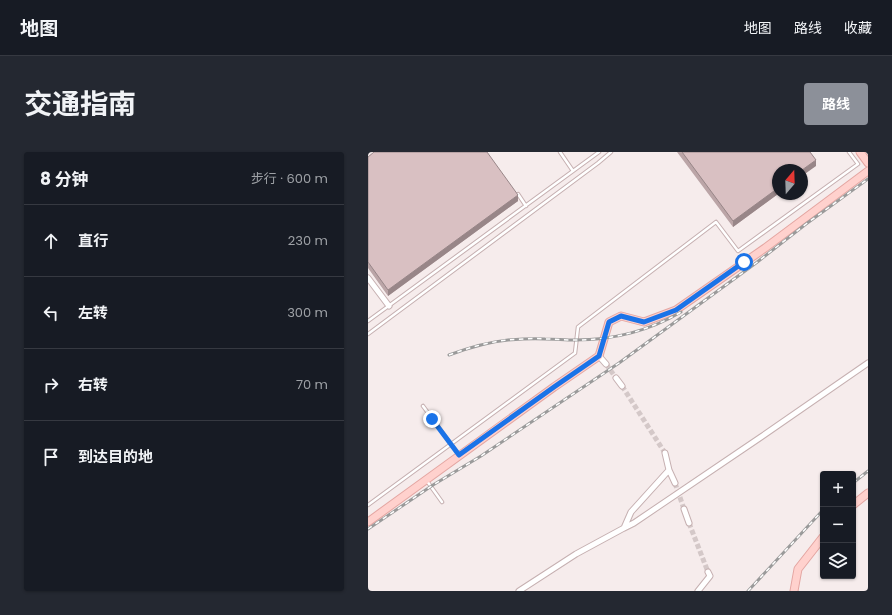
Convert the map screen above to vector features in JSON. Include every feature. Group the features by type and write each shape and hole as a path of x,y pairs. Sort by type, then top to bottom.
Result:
{"street":[{"path":"860,152 868,163"},
{"path":"368,522 459,455 599,356 609,322 621,316 644,322 676,310 765,248 868,171"},
{"path":"368,278 389,306"},
{"path":"599,356 606,364"},
{"path":"519,591 576,554 634,523 868,363"},
{"path":"616,378 622,386"},
{"path":"665,453 669,470 676,483"},
{"path":"624,528 632,512 669,470"},
{"path":"856,503 868,493"},
{"path":"684,509 690,523"},
{"path":"794,591 798,569 820,541"},
{"path":"698,591 710,576 708,572"}],"lane":[{"path":"560,152 573,171"},
{"path":"368,321 599,152"},
{"path":"368,334 611,152"},
{"path":"368,505 575,353 578,327 716,222 738,251 858,164 850,152"},
{"path":"517,194 526,206"},
{"path":"423,406 459,455"},
{"path":"426,479 442,502"}],"building":[{"path":"374,152 487,152 518,195 388,290 368,262 368,157"},
{"path":"682,152 810,152 816,160 808,166 808,164 772,164 772,192 733,221"}],"tunnel":[{"path":"606,364 616,378"},
{"path":"622,386 665,453"},
{"path":"675,483 684,509"},
{"path":"689,523 708,572"}],"railway":[{"path":"368,529 433,485 481,456 619,363 868,179"},
{"path":"449,355 493,342 508,340 589,340 616,336 643,329 669,319 681,312"},
{"path":"856,481 868,471"},
{"path":"748,591 820,513"}],"route":[{"path":"432,419 459,455 599,356 609,322 621,316 644,322 676,310 744,262"}]}
